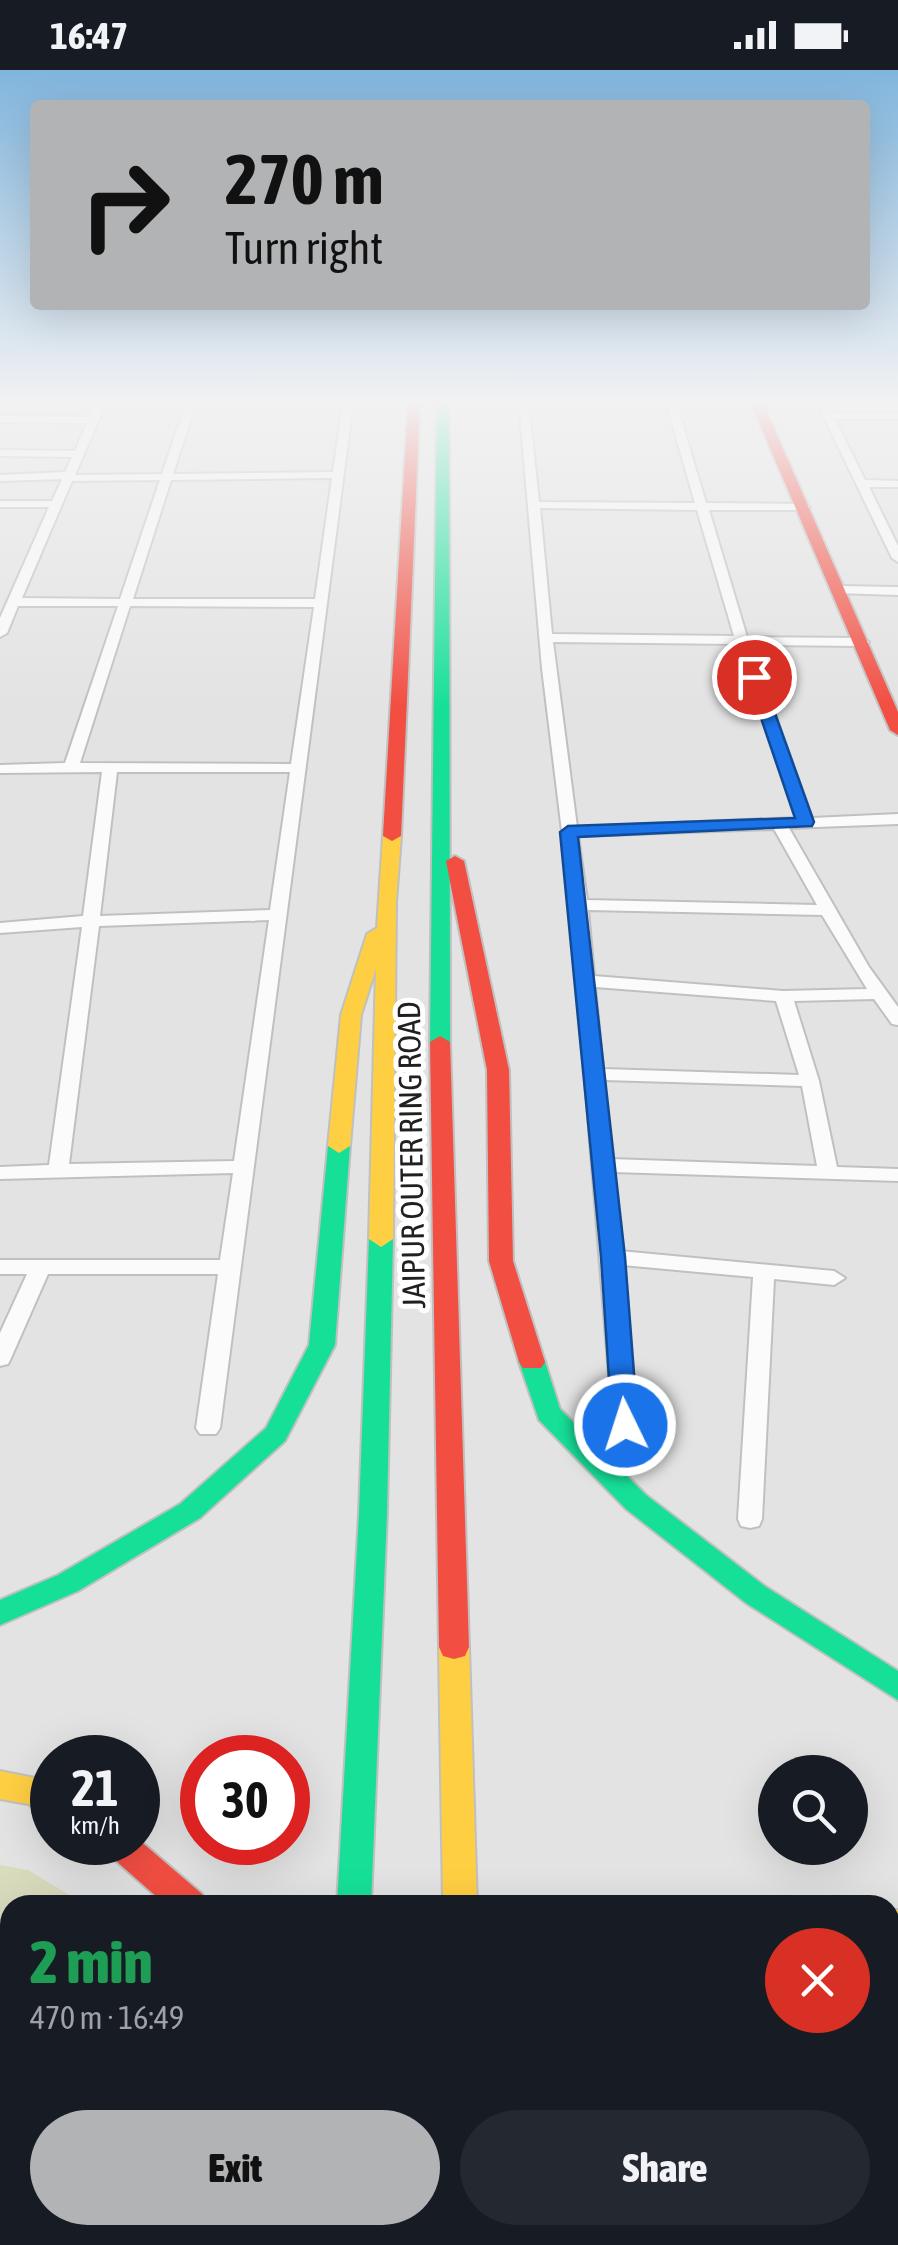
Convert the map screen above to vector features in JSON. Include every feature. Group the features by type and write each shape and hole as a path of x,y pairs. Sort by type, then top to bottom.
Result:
{"main road":[{"path":"354,1895 373,1513 388,1008 387,902 410,504"},
{"name":"JAIPUR OUTER RING ROAD","path":"443,504 440,1020 460,1895"},
{"path":"804,506 898,730"},
{"path":"440,801 498,1070 501,1261 548,1414 651,1514 756,1596 898,1687"},
{"path":"0,1613 68,1583 190,1511 276,1434 322,1344 351,1015 387,902"},
{"path":"0,1785 30,1791"},
{"path":"144,1865 179,1895"}],"street":[{"path":"0,634 57,504"},
{"path":"71,767 160,504"},
{"path":"208,1428 334,504"},
{"path":"620,504 536,505 546,638 579,905 625,1425"},
{"path":"704,504 742,640 806,822"},
{"path":"729,504 804,506"},
{"path":"872,504 898,558"},
{"path":"840,590 898,591"},
{"path":"14,602 322,603"},
{"path":"546,638 862,642"},
{"path":"58,1171 78,1048 89,920 110,768"},
{"path":"0,769 298,768"},
{"path":"568,832 898,819"},
{"path":"780,824 828,910 898,1020"},
{"path":"579,905 828,910"},
{"path":"0,928 89,920 277,915"},
{"path":"586,980 783,996 880,994"},
{"path":"783,996 810,1081 828,1170"},
{"path":"595,1074 810,1081"},
{"path":"603,1165 898,1175"},
{"path":"0,1173 242,1167"},
{"path":"613,1257 834,1278"},
{"path":"0,1267 228,1266"},
{"path":"0,1358 40,1269"},
{"path":"750,1519 764,1272"}],"green space":[{"path":"0,1865 28,1870 69,1895 0,1895"}],"traffic: fast":[{"path":"440,1042 443,504"},
{"path":"0,1613 68,1583 190,1511 276,1434 322,1345 339,1146"},
{"path":"354,1895 373,1513 381,1239"},
{"path":"532,1362 548,1413 636,1502 756,1595 898,1687"}],"traffic: slow":[{"path":"381,1239 387,902 392,836"},
{"path":"339,1146 351,1015 377,934"},
{"path":"454,1647 460,1895"},
{"path":"0,1785 30,1791"}],"traffic: jam":[{"path":"392,836 409,504"},
{"path":"801,504 898,730"},
{"path":"455,861 498,1070 501,1261 532,1362"},
{"path":"440,1042 454,1647"},
{"path":"144,1865 179,1895"}],"route":[{"path":"625,1425 613,1257 579,905 568,832 806,822 754,677"}]}
